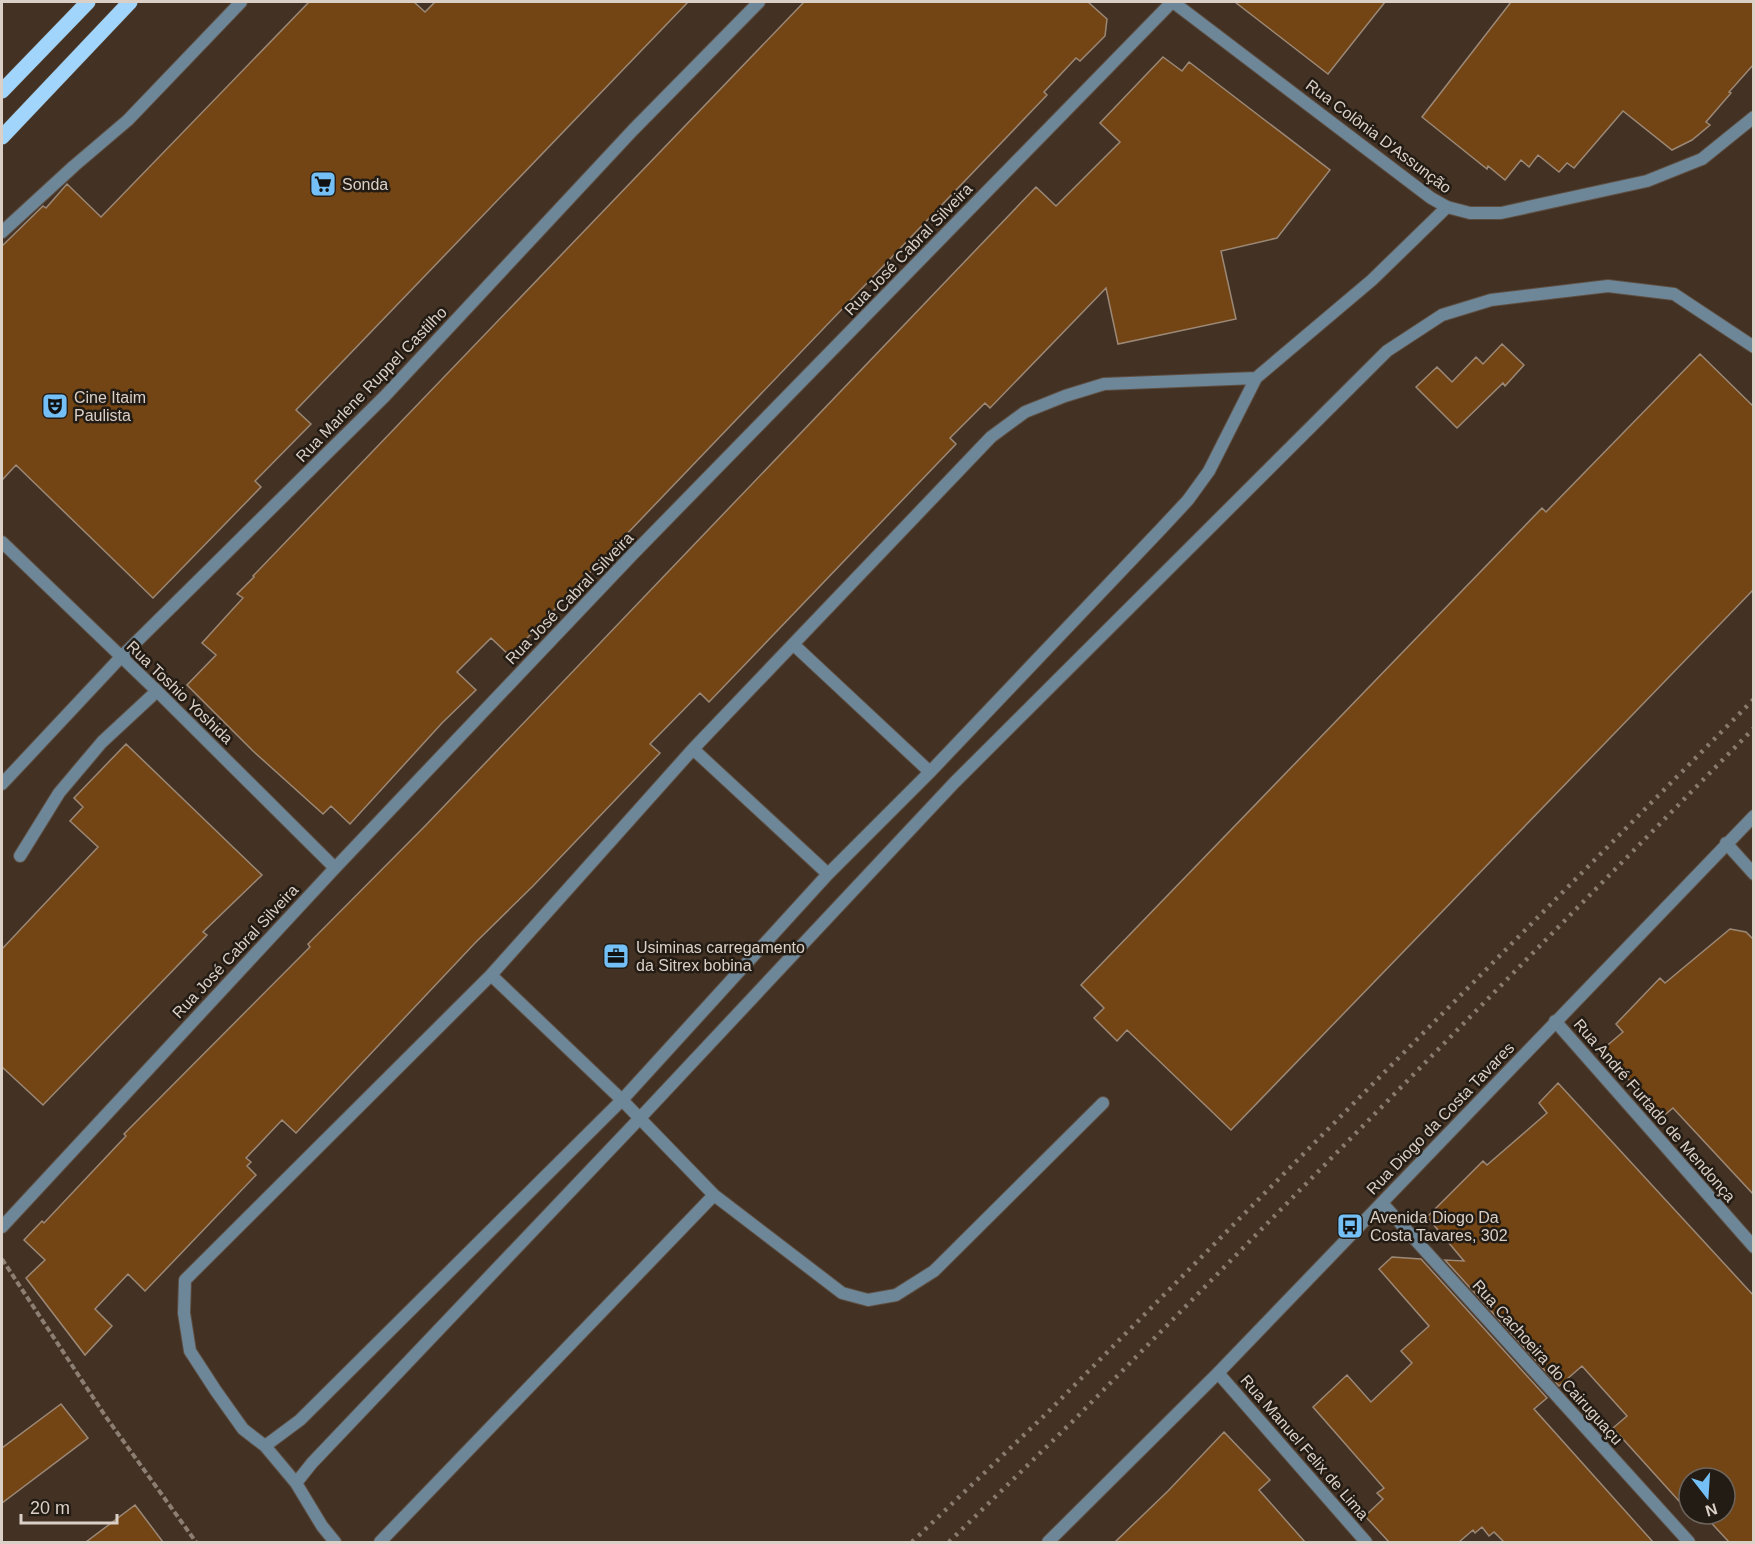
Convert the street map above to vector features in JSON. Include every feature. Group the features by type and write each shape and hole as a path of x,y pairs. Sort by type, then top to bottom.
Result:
{"main road":[{"path":"2,91 88,2"},
{"path":"2,137 130,2"}],"street":[{"path":"2,232 128,120 241,2"},
{"name":"Rua Marlene Ruppel Castilho","path":"2,784 121,657 385,396 633,130 759,2"},
{"name":"Rua Colônia D'Assunção","path":"1172,2 1431,198 1447,207 1470,213 1502,213 1647,181 1702,159 1754,117"},
{"name":"Rua José Cabral Silveira","path":"2,1227 335,868 640,547 1172,2"},
{"path":"265,1446 300,1420 622,1100 828,874 930,772 1188,500 1209,471 1256,378 1372,280 1447,207"},
{"path":"296,1483 312,1462 640,1118 954,783 1387,351 1442,315 1491,300 1608,286 1674,294 1754,347"},
{"path":"335,1542 322,1526 296,1483 265,1446 243,1429 189,1351 184,1313 185,1280 491,975 693,749 991,437 1025,412 1104,384 1256,378"},
{"name":"Rua Toshio Yoshida","path":"2,542 157,691 335,868"},
{"path":"794,645 930,772"},
{"path":"20,856 59,794 102,742 157,691"},
{"path":"693,749 828,874"},
{"name":"Rua Diogo da Costa Tavares","path":"1048,1542 1218,1373 1754,816"},
{"path":"1726,843 1754,874"},
{"path":"491,975 622,1100 714,1195 842,1293 868,1300 896,1296 934,1271 1104,1103"},
{"name":"Rua André Furtado de Mendonça","path":"1555,1021 1754,1247"},
{"path":"380,1542 714,1195"},
{"name":"Rua Cachoeira do Cairuguaçu","path":"1382,1203 1689,1542"},
{"name":"Rua Manuel Felix de Lima","path":"1218,1373 1366,1542"}],"path":[{"path":"2,1259 106,1417 196,1542"}],"building":[{"path":"309,2 414,2 425,12 435,2 688,2 296,410 311,424 255,481 261,487 153,598 16,465 2,480 2,246 43,206 46,208 67,184 101,217"},
{"path":"804,2 1088,2 1107,19 1105,36 1080,61 1076,58 1044,92 1047,95 510,656 491,638 457,672 476,690 442,723 350,824 331,806 323,814 253,751 187,685 216,655 202,643 243,598 237,594 253,576"},
{"path":"1235,2 1385,2 1328,74"},
{"path":"1511,2 1754,2 1754,64 1706,122 1710,125 1692,140 1672,150 1623,111 1574,168 1567,163 1559,172 1538,155 1529,167 1521,160 1505,180 1488,166 1487,169 1422,117"},
{"path":"1163,57 1182,71 1189,62 1330,170 1277,238 1221,251 1236,319 1118,344 1106,288 990,408 985,403 950,438 956,444 709,702 700,693 650,744 660,753 475,943 296,1133 282,1120 246,1158 251,1162 247,1166 256,1175 145,1291 128,1274 95,1309 112,1326 85,1355 26,1278 45,1260 24,1240 42,1221 44,1223 126,1136 124,1134 310,947 308,944 426,825 1036,187 1056,206 1120,142 1100,123"},
{"path":"1502,344 1524,365 1505,386 1503,383 1457,428 1416,387 1437,367 1452,382 1476,357 1483,364"},
{"path":"1700,354 1754,407 1754,589 1231,1130 1127,1030 1117,1041 1094,1018 1104,1008 1081,985 1542,508 1546,512"},
{"path":"126,744 262,875 203,932 207,935 43,1105 2,1067 2,949 98,847 70,821 83,807 74,798"},
{"path":"1730,929 1746,932 1754,940 1754,1195 1673,1108 1661,1118 1603,1049 1623,1032 1616,1024 1660,978 1665,983"},
{"path":"1558,1083 1754,1296 1754,1542 1729,1542 1714,1526 1737,1526 1737,1466 1677,1466 1677,1499 1613,1428 1627,1416 1582,1366 1559,1386 1445,1260 1464,1261 1427,1217 1483,1161 1487,1165 1547,1113 1539,1103"},
{"path":"1392,1257 1421,1259 1547,1398 1534,1409 1653,1542 1504,1542 1494,1532 1489,1536 1482,1527 1475,1533 1473,1530 1459,1542 1389,1542 1365,1516 1383,1499 1377,1493 1384,1488 1313,1407 1347,1375 1371,1402 1412,1363 1401,1351 1429,1326 1379,1269"},
{"path":"61,1404 88,1438 2,1503 2,1448"},
{"path":"1224,1432 1270,1480 1259,1490 1305,1542 1115,1542 1168,1491"},
{"path":"135,1505 163,1542 86,1542"}],"railway":[{"path":"912,1542 1048,1412 1754,699"},
{"path":"949,1542 1076,1418 1754,728"}],"place":[{"name":"Sonda","path":"323,184"},
{"name":"Cine Itaim Paulista","path":"55,406"},
{"name":"Usiminas carregamento da Sitrex bobina","path":"616,956"},
{"name":"Avenida Diogo Da Costa Tavares, 302","path":"1350,1226"}]}
